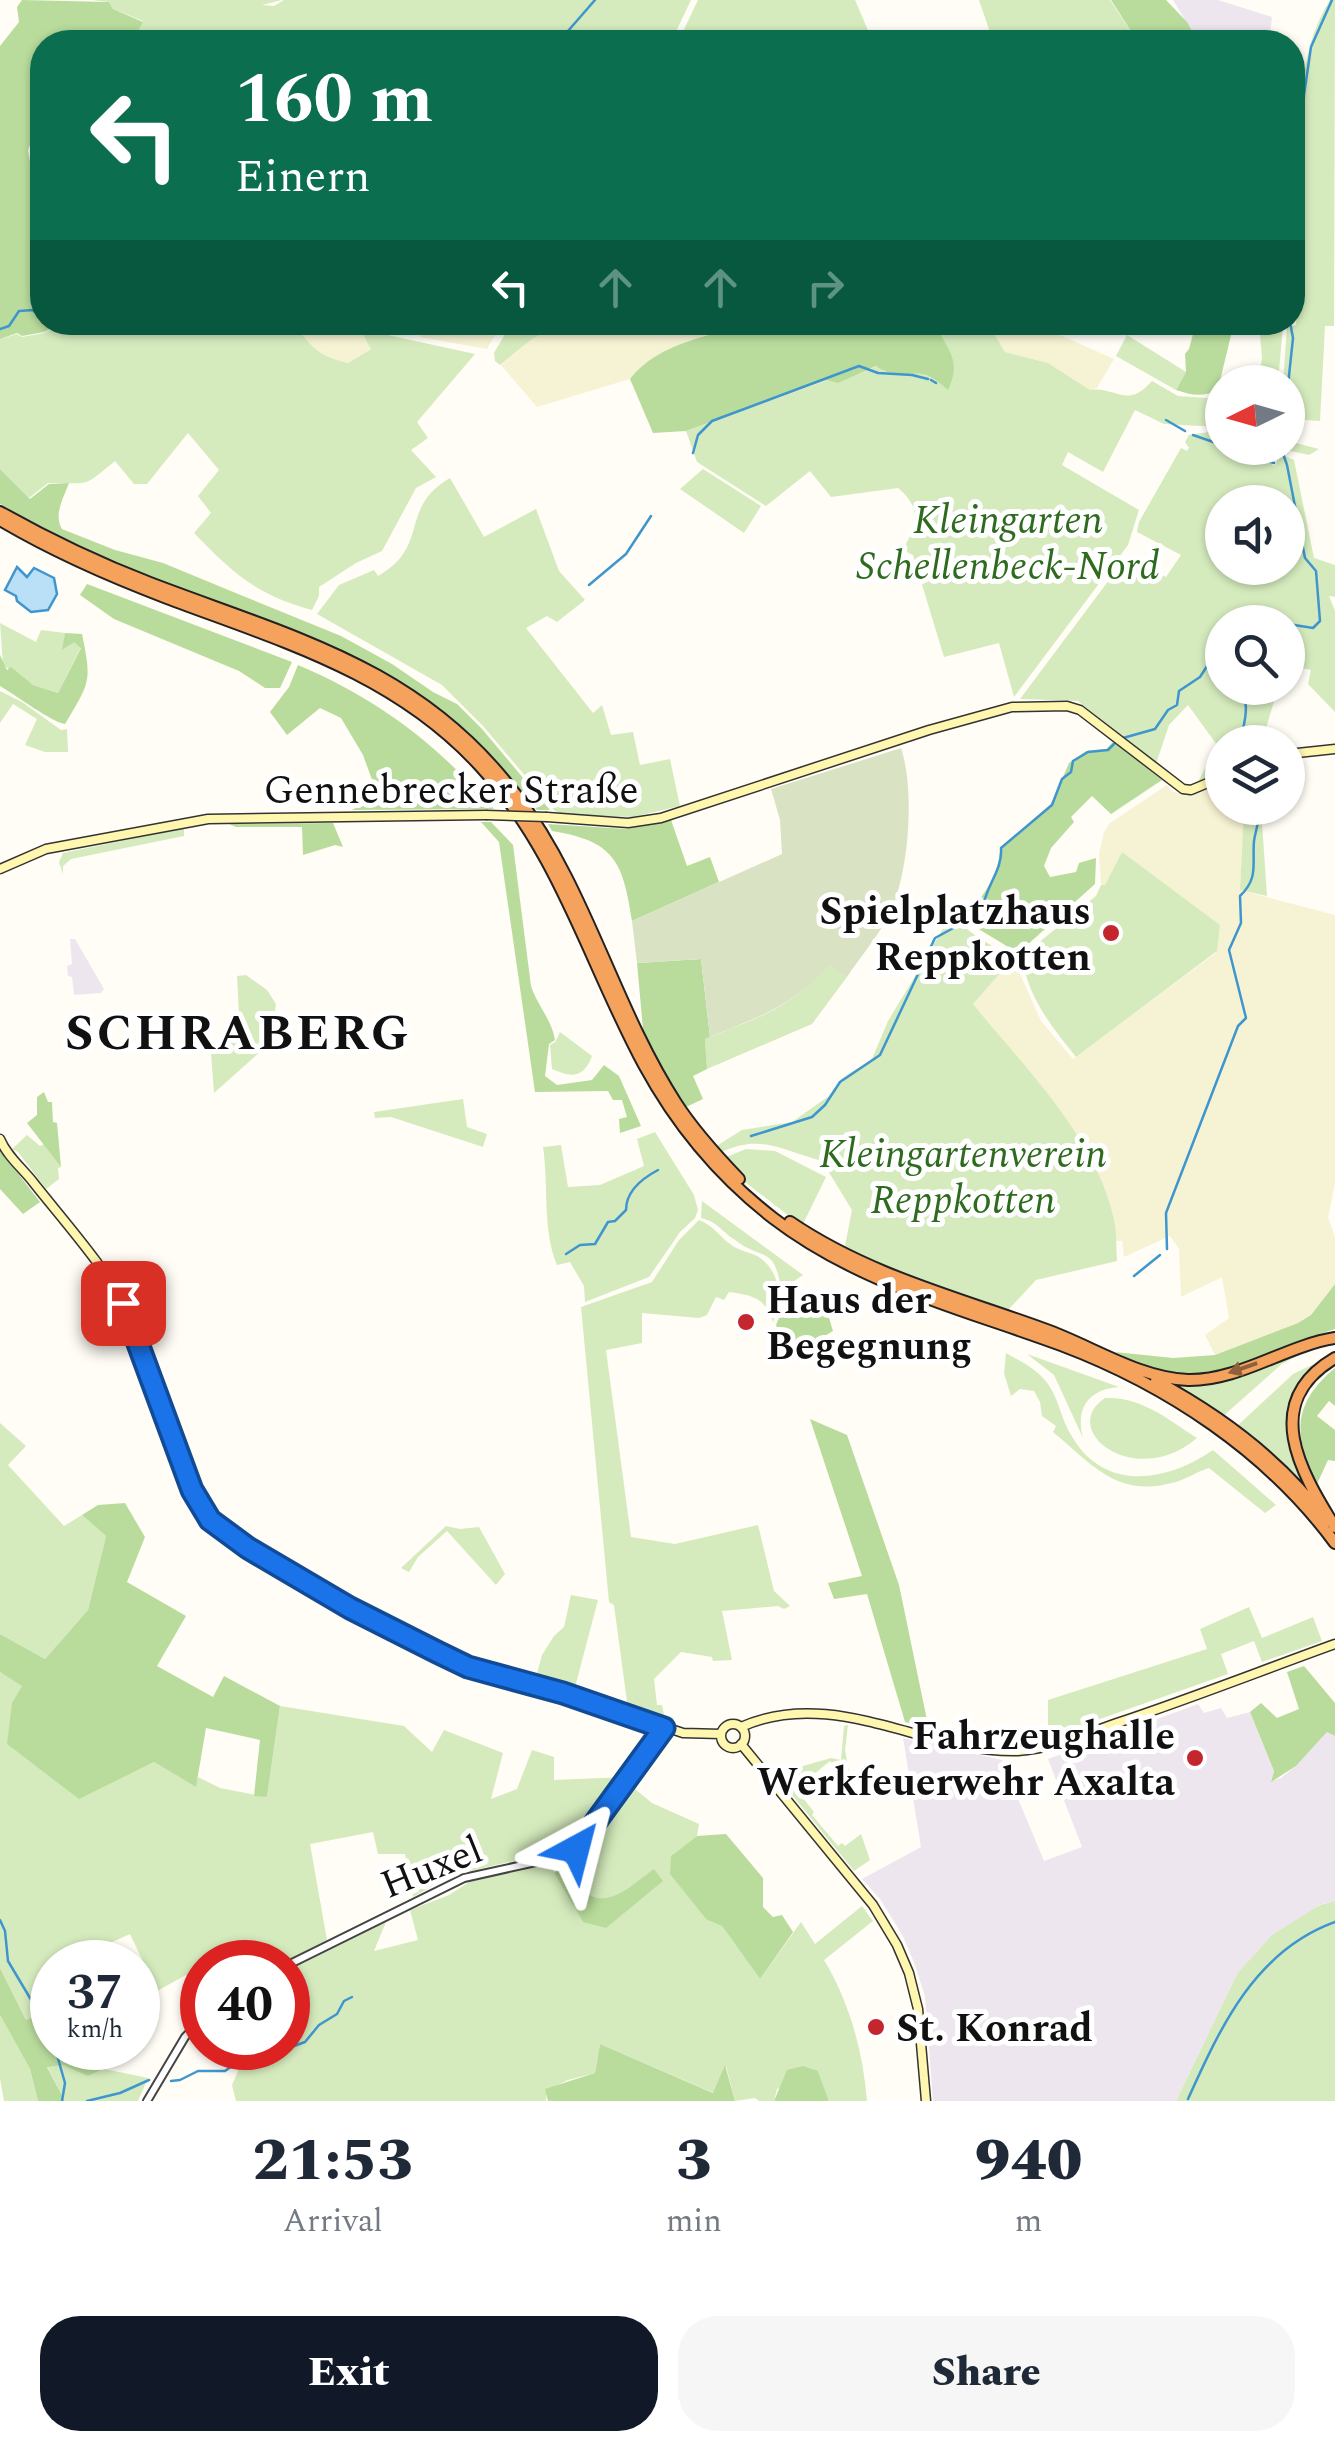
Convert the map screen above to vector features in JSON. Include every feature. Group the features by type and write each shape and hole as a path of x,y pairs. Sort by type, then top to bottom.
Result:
{"highway":[{"path":"0,512 101,563 340,654 388,680 450,726 497,772 550,845 674,1106"},
{"path":"0,520 96,570 337,662 395,694 444,731 494,782 536,837 565,890 643,1062 726,1170 779,1214 847,1258 1132,1376 1208,1416"},
{"path":"1013,1324 1164,1376 1201,1379 1335,1338"},
{"path":"1097,1351 1208,1416 1311,1501 1335,1531"},
{"path":"1335,1358 1312,1374 1302,1387 1296,1400 1292,1434 1302,1471 1335,1531"},
{"path":"1241,1441 1335,1543"}],"main road":[{"name":"Gennebrecker Straße","path":"0,869 46,849 208,819 486,815 628,823 661,818 930,730 1024,706 1067,706 1080,710 1182,790 1205,784"},
{"path":"1305,752 1335,749"},
{"path":"0,1140 128,1312 192,1490 206,1515 223,1531 333,1598 468,1667 563,1693 664,1728 721,1734"},
{"path":"721,1734 729,1724 741,1728 766,1719 816,1714 848,1717 994,1750 1032,1749 1118,1723 1335,1644"},
{"path":"741,1728 745,1736 742,1744"},
{"path":"721,1734 728,1746 742,1744"},
{"path":"742,1744 873,1905 897,1944 918,2009 926,2101"}],"street":[{"name":"Huxel","path":"310,1954 464,1878 554,1858 576,1849 664,1728"},
{"path":"148,2101 180,2046"}],"shaded area":[{"path":"1173,0 1218,0 1272,17 1270,30 1191,30"},
{"path":"301,335 363,335 372,348 348,363 332,359 306,343"},
{"path":"421,335 495,335 487,349"},
{"path":"540,335 718,335 666,350 630,379 537,407 501,365"},
{"path":"995,335 1060,335 1114,359 1097,388 1090,390 1048,363 1005,352"},
{"path":"1167,785 1174,792 1190,795 1205,789 1205,825 1243,825 1240,890 1335,915 1335,1183 1328,1218 1335,1237 1335,1284 1311,1315 1298,1323 1215,1355 1205,1335 1229,1318 1222,1277 1181,1297 1179,1249 1170,1236 1124,1257 1122,1241 1116,1241 1107,1197 1089,1158 1046,1094 973,1004 1011,961 1041,1021 1073,1059 1217,952 1122,852 1105,886 1101,885 1099,854 1110,823"},
{"path":"70,939 75,939 104,989 101,993 74,995 67,966 72,964"},
{"path":"1198,1704 1204,1713 1221,1708 1227,1718 1250,1712 1274,1771 1271,1781 1296,1766 1328,1731 1335,1736 1335,1901 1319,1905 1237,1974 1176,2101 933,2101 925,1996 903,1936 862,1879 921,1847 903,1738 1002,1760 1044,1861 1082,1847 1048,1759"}],"green space":[{"path":"22,0 109,2 113,9 143,22 139,30 30,30 30,335 17,333 0,339 0,46 19,22 17,7"},
{"path":"92,0 282,0 262,5 274,6 284,0 691,0 677,30 138,30 143,21 113,9 109,2"},
{"path":"698,0 855,0 868,30 684,30"},
{"path":"979,0 1110,0 1130,30 989,30"},
{"path":"1111,0 1166,0 1191,30 1130,30"},
{"path":"1330,0 1335,0 1334,326 1325,326 1320,421 1305,420 1305,365 1284,365 1286,335 1305,335 1305,67 1319,21"},
{"path":"17,334 303,335 316,349 348,363 371,349 363,335 388,335 475,354 417,422 428,438 411,450 436,477 416,488 382,551 319,587 312,610 260,590 194,533 211,513 198,496 219,470 188,433 147,484 134,484 115,461 90,480 48,483 29,498 0,469 0,339"},
{"path":"504,335 540,335 500,365 494,353"},
{"path":"711,335 940,335 954,371 948,390 927,375 892,374 876,366 838,383 827,380 686,431 653,433 630,379 656,356"},
{"name":"Kleingarten Schellenbeck-Nord","path":"880,335 995,335 1005,352 1048,363 1090,390 1128,396 1152,381 1178,396 1205,398 1205,426 1164,424 1135,410 1103,472 1068,452 1062,465 1139,510 1128,545 1014,697 999,643 944,657 913,555 902,550 915,518 911,503 898,488 831,497 810,471 766,506 697,462 686,431 877,366 888,374"},
{"path":"1127,335 1186,372 1176,390 1116,356"},
{"path":"1193,335 1231,335 1224,365 1205,365 1205,394 1176,390 1186,372 1185,354"},
{"path":"1260,335 1282,335 1280,365 1261,365"},
{"path":"1205,433 1205,465 1295,465 1299,485 1205,485 1205,585 1305,585 1305,514 1314,558 1335,565 1335,597 1329,596 1335,611 1335,712 1308,684 1311,670 1305,669 1305,605 1205,605 1205,705 1273,705 1267,725 1205,725 1205,728 1188,705 1169,725 1156,764 1078,701 1020,699 1127,556 1166,577 1181,555 1137,532 1181,448 1189,448 1185,442 1189,435"},
{"path":"1305,445 1319,449 1305,454"},
{"path":"0,469 30,499 49,484 69,483 59,512 62,529 163,563 341,636 457,704 550,810 537,810 472,737 382,673 336,649 105,562 0,504"},
{"path":"703,469 761,506 744,533 680,489"},
{"path":"450,478 484,537 536,509 559,571 585,600 557,622 547,616 526,628 593,713 602,705 611,735 633,732 640,765 670,759 680,806 633,817 564,815 555,811 483,726 442,685 317,614 339,585 374,570 378,576 394,564 410,540 424,502"},
{"path":"87,584 292,662 280,688 265,688 239,671 114,619 80,595"},
{"path":"0,623 36,642 41,630 65,633 63,649 74,641 81,647 58,693 33,685 3,665"},
{"path":"65,633 82,634 88,672 84,690 65,724 0,686 0,655 7,670 11,667 33,685 58,693 81,648 74,642 62,650"},
{"path":"298,665 355,693 405,725 494,809 352,810 378,796 363,755 341,718 320,708 287,735 270,712 289,687"},
{"path":"0,691 61,730 67,729 68,752 45,752 25,745 37,719 13,704 0,723"},
{"path":"1113,742 1162,780 1111,814 1092,796 1071,817 1074,822 1051,848 1044,866 1050,877 1076,872 1079,863 1096,858 1095,884 1015,956 1005,945 967,922 965,916 989,885 1000,848 1051,804 1069,763 1086,751 1106,749"},
{"path":"901,748 908,785 906,852 891,911 876,936 847,977 829,964 789,1000 710,1037 701,959 637,963 632,921 782,854 780,820 771,789"},
{"path":"671,820 687,866 710,857 719,882 632,921 624,883 612,857 589,841 552,831 548,824 626,829"},
{"path":"481,822 491,822 513,845 531,986 555,1040 549,1044 545,1076 557,1085 592,1080 604,1065 619,1076 641,1126 620,1133 619,1119 627,1117 622,1100 613,1100 608,1091 535,1092 499,842"},
{"path":"333,823 343,847 335,845 303,855 302,827 229,824"},
{"path":"1243,825 1262,825 1267,896 1240,890"},
{"path":"184,828 184,836 71,859 63,866 63,874 59,862 63,853"},
{"path":"1122,852 1220,925 1217,951 1076,1057 1035,997 1022,956 1096,896"},
{"name":"Kleingartenverein Reppkotten","path":"957,917 968,930 1011,961 973,1004 1073,1129 1103,1185 1115,1226 1117,1261 1036,1280 1007,1311 974,1303 844,1251 852,1210 822,1161 759,1144 719,1153 718,1145 742,1130 792,1122 829,1096 841,1079 872,1059 888,1021 944,927"},
{"path":"701,959 710,1037 705,1039 707,1069 693,1076 703,1099 684,1108 644,1040 637,963"},
{"path":"829,963 847,977 812,1024 707,1069 705,1039 787,1002"},
{"path":"246,975 267,990 276,1004 270,1043 214,1093 211,1053 224,1051 240,1032 237,976"},
{"path":"560,1032 592,1056 581,1072 571,1075 552,1069 550,1045"},
{"path":"44,1092 48,1102 52,1102 53,1122 57,1123 61,1167 27,1123 37,1115 37,1097"},
{"path":"463,1099 467,1127 487,1134 483,1147 391,1117 375,1118 374,1112"},
{"path":"655,1132 694,1195 698,1210 695,1218 680,1232 649,1277 585,1302 584,1286 570,1262 557,1265 552,1251 543,1147 561,1145 568,1187 600,1185 644,1166 637,1139"},
{"path":"27,1135 40,1146 44,1144 61,1167 59,1179 46,1189 12,1149"},
{"path":"746,1149 775,1151 826,1177 802,1226 745,1182 724,1158"},
{"path":"0,1150 40,1202 23,1214 0,1189"},
{"path":"702,1201 803,1275 781,1290 771,1260 701,1218"},
{"path":"699,1220 733,1246 759,1257 772,1270 778,1287 776,1314 773,1322 757,1299 729,1292 724,1300 716,1297 707,1315 699,1318 642,1313 642,1343 606,1350 631,1537 675,1544 758,1525 774,1591 790,1606 722,1611 732,1660 713,1661 712,1657 681,1652 654,1679 657,1705 662,1705 664,1715 674,1718 673,1723 628,1709 614,1605 609,1602 581,1307 652,1282 679,1240"},
{"path":"1335,1284 1335,1329 1244,1363 1197,1374 1174,1374 1151,1369 1115,1352 1173,1358 1215,1355 1298,1323 1311,1315"},
{"path":"821,1292 833,1331 789,1358 784,1355 785,1347 776,1325 784,1306 783,1294 793,1310"},
{"path":"1321,1343 1282,1364 1222,1417 1160,1379 1190,1383"},
{"path":"1006,1353 1044,1379 1071,1435 1085,1454 1101,1466 1118,1474 1157,1475 1213,1450 1276,1505 1265,1513 1209,1468 1177,1482 1152,1486 1135,1486 1106,1475 1053,1432 1056,1426 1042,1416 1034,1391 1020,1389 1011,1396 1004,1373"},
{"path":"1027,1354 1119,1387 1100,1392 1087,1402 1081,1418 1083,1438 1054,1375"},
{"path":"1335,1354 1290,1411 1318,1507 1235,1428 1293,1374"},
{"path":"1335,1368 1335,1406 1329,1401 1317,1416 1335,1430 1335,1461 1328,1460 1317,1484 1304,1450 1301,1421 1311,1394"},
{"path":"1105,1398 1143,1405 1197,1438 1173,1453 1150,1459 1110,1450 1097,1439 1090,1425 1093,1411"},
{"path":"810,1419 847,1435 899,1585 926,1727 905,1722 867,1594 834,1599 828,1583 862,1576"},
{"path":"0,1423 26,1446 8,1465 64,1526 82,1515 106,1536 88,1610 45,1659 0,1634"},
{"path":"125,1503 145,1537 127,1582 186,1616 157,1666 213,1697 224,1676 280,1706 267,1797 254,1796 260,1740 206,1728 196,1787 154,1762 79,1799 7,1744 12,1703 22,1686 0,1672 0,1634 45,1659 88,1610 106,1536 82,1515 98,1505"},
{"path":"446,1526 479,1527 505,1574 496,1585 447,1531 418,1557 409,1572 401,1568"},
{"path":"571,1595 598,1600 574,1691 535,1681 542,1655 564,1627"},
{"path":"1249,1607 1262,1638 1313,1617 1322,1641 1262,1662 1254,1641 1221,1654 1228,1674 1060,1733 1048,1731 1048,1700 1207,1649 1200,1629"},
{"path":"1304,1666 1335,1703 1335,1736 1327,1732 1296,1766 1271,1782 1274,1771 1250,1712 1261,1703 1277,1718 1299,1709 1287,1672"},
{"path":"0,1672 23,1685 79,1798 154,1762 195,1786 198,1777 220,1788 267,1797 280,1706 404,1726 432,1752 444,1730 503,1753 491,1799 517,1789 532,1750 554,1757 554,1780 626,1777 588,1827 564,1849 450,1876 413,1897 405,1854 378,1854 373,1832 310,1844 327,1940 310,1949 310,1940 180,1940 180,1978 160,1989 160,1940 133,1940 130,1934 116,1940 30,1940 30,2018 26,2020 0,1968"},
{"path":"848,1725 845,1750 850,1777 846,1780 830,1761 796,1789 838,1846 845,1846 861,1834 870,1860 854,1871 775,1774 831,1758 841,1760 844,1726"},
{"path":"635,1789 652,1803 699,1824 697,1836 671,1856 707,1920 722,1926 760,1979 801,1922 815,1944 862,1906 873,1921 824,1960 854,2028 867,2101 829,2101 818,2071 777,2089 774,2101 735,2101 726,2066 714,2093 600,2044 595,2073 547,2090 546,2101 236,2101 232,2085 238,2070 310,2070 310,1960 386,1922 374,1951 418,1940 410,1910 449,1895 471,1881 552,1863 583,1922 637,1882 614,1896 597,1898 583,1888 569,1860 578,1855 627,1790"},
{"path":"726,1834 763,1878 763,1907 773,1917 782,1915 793,1932 760,1979 722,1926 707,1920 670,1874 671,1856 697,1836"},
{"path":"569,1860 583,1888 597,1898 614,1896 654,1869 663,1881 606,1928 583,1922 554,1873 561,1867 559,1862"},
{"path":"1335,1901 1335,2101 1176,2101 1237,1974 1272,1935 1320,1905"},
{"path":"0,1968 26,2020 30,2018 30,2069 0,2015"},
{"path":"0,2015 30,2069 38,2101 4,2101"},
{"path":"600,2044 713,2093 725,2065 735,2101 548,2101 545,2089 595,2073"},
{"path":"803,2066 818,2071 829,2101 774,2101 787,2070"},
{"path":"30,2070 49,2070 65,2101 38,2101"},
{"path":"49,2070 76,2070 88,2075 109,2070 148,2078 138,2101 65,2101"},
{"path":"74,2070 101,2070 88,2076"}],"water":[{"path":"17,567 27,577 34,568 54,578 57,594 48,610 31,612 5,590"}],"waterway":[{"path":"569,30 595,0"},
{"path":"1305,88 1311,47 1332,0"},
{"path":"0,329 9,326 19,311 30,310"},
{"path":"1290,365 1292,335"},
{"path":"693,453 698,435 712,421 859,366 878,373 928,379"},
{"path":"931,380 936,383"},
{"path":"1166,420 1185,431"},
{"path":"1193,435 1205,439"},
{"path":"1287,465 1305,558 1316,571 1320,621 1313,628 1305,627"},
{"path":"589,585 626,554 651,516"},
{"path":"1123,738 1155,729 1168,710 1177,705 1179,691 1205,669"},
{"path":"1244,725 1245,705"},
{"path":"965,919 983,908 1001,848 1052,805 1073,761 1088,752 1108,750 1114,744"},
{"path":"1167,1249 1166,1213 1238,1026 1246,1018 1229,950 1241,923 1240,896 1252,877 1257,825"},
{"path":"751,1136 812,1117 840,1082 880,1055 935,938 959,925"},
{"path":"566,1254 580,1245 595,1244 608,1222 615,1221 626,1210 636,1186 658,1170"},
{"path":"1134,1276 1160,1255"},
{"path":"0,1920 8,1961 30,1998"},
{"path":"1188,2099 1228,2019 1262,1972 1307,1935 1335,1922"},
{"path":"310,2036 352,1997"},
{"path":"61,2070 65,2083 62,2101"},
{"path":"171,2081 198,2071 226,2070"},
{"path":"87,2101 120,2093 149,2080"}],"place":[{"name":"Spielplatzhaus Reppkotten","path":"1111,933"},
{"name":"Haus der Begegnung","path":"746,1322"},
{"name":"Fahrzeughalle Werkfeuerwehr Axalta","path":"1195,1758"},
{"name":"St. Konrad","path":"876,2027"}],"district":[{"name":"SCHRABERG","path":"238,1031"}],"route":[{"path":"123,1303 192,1490 206,1515 223,1531 350,1608 468,1667 563,1693 664,1728 576,1849"}]}
